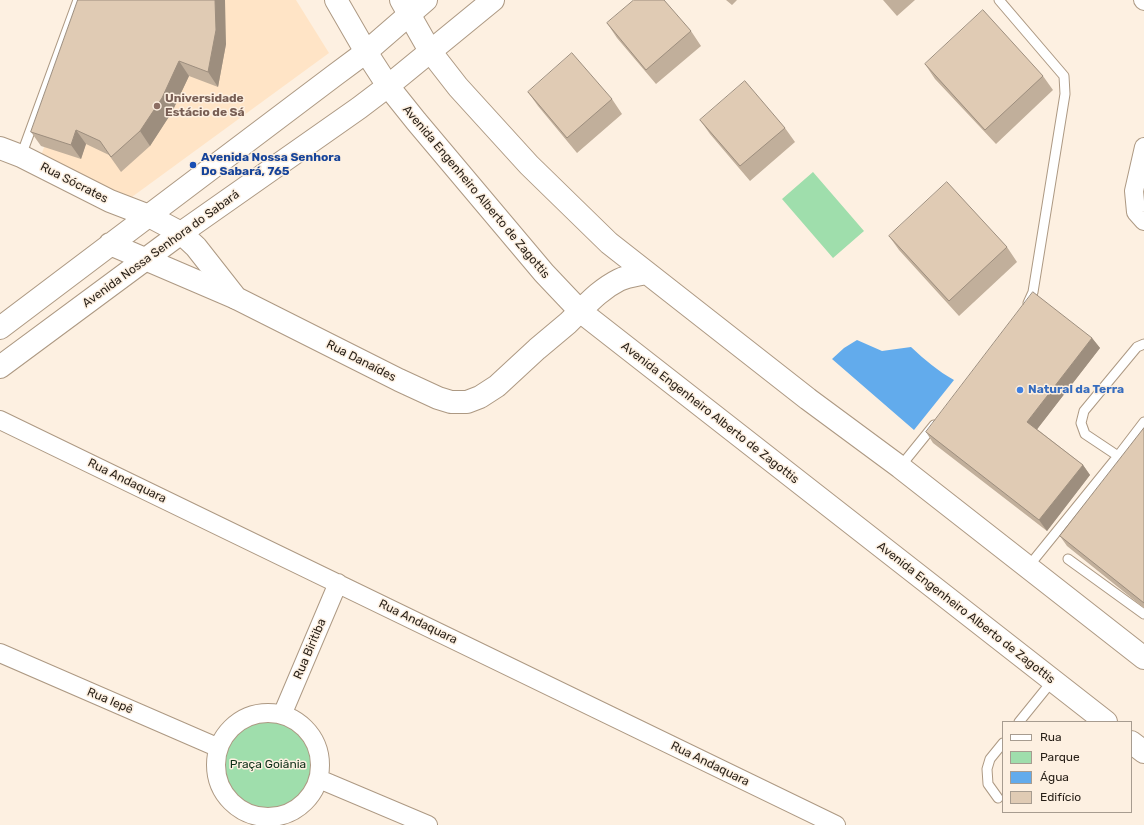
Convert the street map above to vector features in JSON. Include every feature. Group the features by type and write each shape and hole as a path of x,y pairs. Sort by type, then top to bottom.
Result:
{"main road":[{"name":"Avenida Engenheiro Alberto de Zagottis","path":"336,0 366,52 388,86 544,273 580,311 1105,721"},
{"path":"0,328 366,52 405,7 426,0"},
{"name":"Avenida Nossa Senhora do Sabará","path":"0,367 181,233 359,108 493,0"},
{"path":"405,7 430,51 458,87 529,165 609,243 808,400 900,467 1144,658"},
{"name":"Rua Sócrates","path":"0,148 21,156 110,201 149,216"},
{"name":"Rua Danaídes","path":"149,216 181,233 196,247 236,298 399,380 438,398 451,402 467,402 480,397 496,386 568,323 595,295 620,280 646,273"},
{"path":"110,244 236,298"},
{"path":"1132,743 1144,752"}],"street":[{"path":"1144,147 1134,191 1136,212 1144,221"},
{"name":"Rua Andaquara","path":"0,420 836,825"},
{"name":"Rua Biritiba","path":"282,715 338,583"},
{"name":"Rua Iepê","path":"0,654 219,748"},
{"path":"267,713 282,715 296,721 307,731 315,744 319,758 319,778 310,797 297,808 282,816 245,819 224,793 218,778 216,763 219,748 226,736 235,726 249,716 267,713"},
{"path":"319,778 428,825"}],"lane":[{"path":"21,156 78,0"},
{"path":"999,0 1064,76 1065,94 1034,292 1023,313"},
{"path":"1118,456 1085,434 1081,423 1084,411 1136,347 1144,344"},
{"path":"900,467 937,420"},
{"path":"1028,567 1144,422"},
{"path":"1068,559 1144,614"},
{"path":"1020,721 1053,680"},
{"path":"998,798 988,784 987,769 990,759 1002,744"}],"shaded area":[{"name":"Universidade Estácio de Sá","path":"94,0 296,0 329,53 125,202 40,159"}],"green space":[{"path":"813,172 864,231 833,258 782,199"},
{"name":"Praça Goiânia","path":"268,713 288,717 305,728 316,745 320,765 316,785 305,802 288,813 268,817 248,813 231,802 220,785 216,765 220,745 231,728 248,717"}],"water":[{"path":"857,340 882,351 911,347 942,373 954,380 914,430 832,359 844,348"}],"building":[{"path":"78,0 215,0 216,30 208,72 179,61 162,98 140,131 111,157 100,141 76,130 71,145 31,132"},
{"path":"634,0 664,0 691,31 646,70 607,23"},
{"path":"983,10 1043,76 985,130 925,64"},
{"path":"572,53 612,99 567,138 528,92"},
{"path":"745,81 785,128 740,166 700,120"},
{"path":"947,182 1007,247 949,301 889,236"},
{"name":"Natural da Terra","path":"1033,292 1092,338 1027,422 1083,465 1039,520 926,432"},
{"path":"1144,428 1144,603 1060,536"}],"place":[{"name":"Universidade Estácio de Sá","path":"157,106"},
{"name":"Avenida Nossa Senhora Do Sabará, 765","path":"193,165"},
{"name":"Natural da Terra","path":"1020,390"}]}
